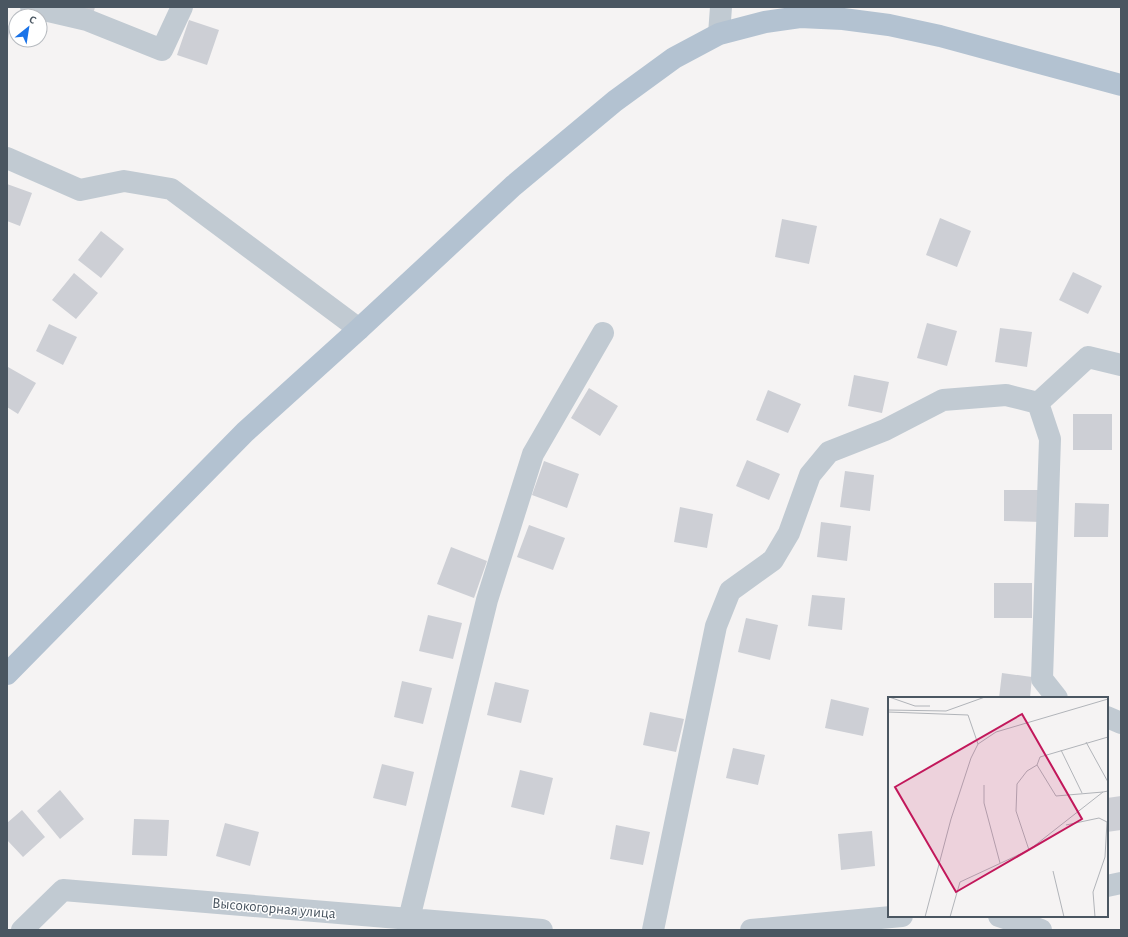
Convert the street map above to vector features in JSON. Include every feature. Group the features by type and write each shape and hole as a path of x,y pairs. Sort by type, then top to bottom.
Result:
{"main road":[{"path":"7,674 245,432 359,329 513,186 609,106 674,58 719,34 765,22 800,17 843,19 889,25 940,36 1121,84"}],"street":[{"path":"31,7 87,20 162,50 182,7"},
{"path":"719,34 721,7"},
{"path":"7,158 80,190 124,181 171,189 359,329"},
{"path":"409,919 487,600 533,454 603,333"},
{"path":"1038,403 1088,357 1121,365"},
{"path":"653,930 716,626 730,591 773,560 789,533 810,475 829,452 885,430 943,400 1006,395 1038,403"},
{"path":"1038,403 1050,439 1042,679 1056,697"},
{"path":"1108,717 1121,723"},
{"path":"1108,886 1121,883"},
{"name":"Высокогорная улица","path":"22,930 63,890 542,930"},
{"path":"751,930 891,917"},
{"path":"1002,917 1041,930"}],"building":[{"path":"70,7 95,7 93,15"},
{"path":"189,20 219,30 207,65 177,55"},
{"path":"7,25 8,40 7,40"},
{"path":"7,184 32,193 20,226 7,221"},
{"path":"940,218 971,231 957,267 926,255"},
{"path":"782,219 817,226 809,264 775,257"},
{"path":"101,231 124,249 101,278 78,260"},
{"path":"1073,272 1102,286 1088,314 1059,300"},
{"path":"74,273 98,293 76,319 52,300"},
{"path":"927,323 957,331 947,366 917,358"},
{"path":"49,324 77,337 63,365 36,351"},
{"path":"1000,328 1032,332 1027,367 995,362"},
{"path":"8,367 36,383 18,414 7,407"},
{"path":"854,375 889,382 882,413 848,406"},
{"path":"589,388 618,406 600,436 571,418"},
{"path":"768,390 801,404 788,433 756,420"},
{"path":"1073,414 1112,414 1112,450 1073,450"},
{"path":"747,460 780,474 769,500 736,486"},
{"path":"544,461 579,474 567,508 532,495"},
{"path":"845,471 874,475 870,511 840,507"},
{"path":"1004,490 1042,490 1042,522 1004,521"},
{"path":"1075,503 1109,504 1108,537 1074,537"},
{"path":"680,507 713,514 707,548 674,542"},
{"path":"821,522 851,526 847,561 817,557"},
{"path":"529,525 565,538 553,570 517,557"},
{"path":"451,547 487,561 474,598 437,584"},
{"path":"994,583 1032,583 1032,618 994,618"},
{"path":"812,595 845,598 842,630 808,626"},
{"path":"428,615 462,623 453,659 419,651"},
{"path":"746,618 778,625 770,660 738,652"},
{"path":"1002,673 1032,677 1030,697 999,697"},
{"path":"402,681 432,688 423,724 394,717"},
{"path":"495,682 529,690 521,723 487,715"},
{"path":"831,699 869,708 863,736 825,728"},
{"path":"650,712 684,719 676,752 643,745"},
{"path":"733,748 765,755 758,785 726,778"},
{"path":"382,764 414,772 406,806 373,798"},
{"path":"520,770 553,778 544,815 511,807"},
{"path":"60,790 84,819 60,839 37,811"},
{"path":"1121,796 1121,830 1108,832 1108,798"},
{"path":"22,810 45,837 23,857 7,840 7,823"},
{"path":"134,819 169,820 167,856 132,855"},
{"path":"225,823 259,832 250,866 216,856"},
{"path":"616,825 650,832 643,865 610,859"},
{"path":"872,831 875,866 841,870 838,834"}]}
